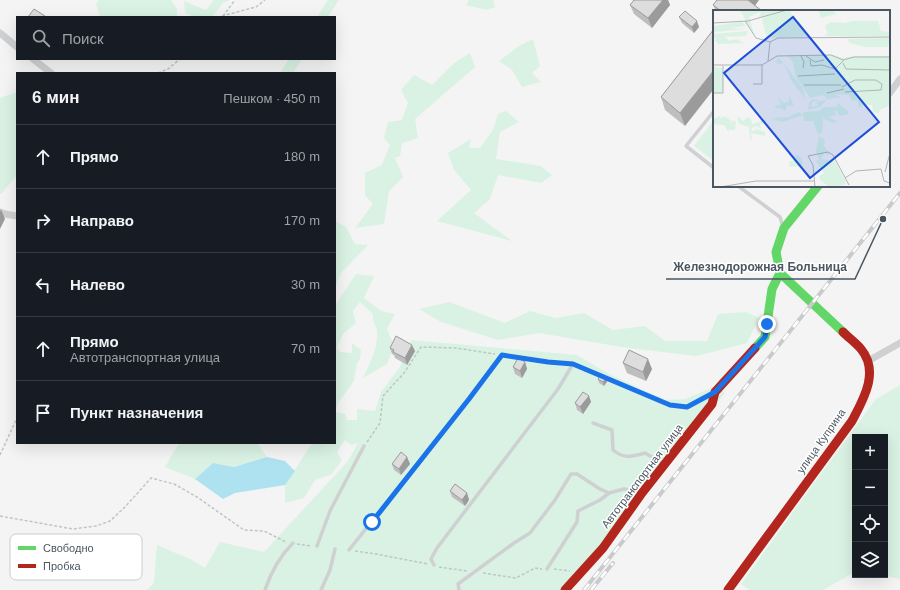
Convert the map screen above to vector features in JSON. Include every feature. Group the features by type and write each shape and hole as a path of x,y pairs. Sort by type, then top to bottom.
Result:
{"street":[{"path":"0,33 16,46"},
{"path":"34,60 50,72"},
{"path":"890,93 900,80"},
{"path":"817,187 784,228 776,252 780,273 862,350 868,361 900,343"},
{"path":"0,212 16,216"},
{"name":"Автотранспортная улица","path":"564,590 603,548 642,493 712,404 715,392 765,337 772,289 780,273"},
{"name":"улица Куприна","path":"728,590 852,421 866,393 870,374 868,361"}],"lane":[{"path":"713,112 686,146 713,167"},
{"path":"739,187 780,216 784,228"},
{"path":"349,550 502,355"},
{"path":"434,566 432,559 437,548 558,389 573,364"},
{"path":"593,423 612,430 612,450 620,456 633,457 644,454 665,465"},
{"path":"317,546 337,498 364,446"},
{"path":"459,590 458,584 530,533 555,500 571,474 577,474 600,489 609,492 624,489 642,493"},
{"path":"547,569 577,522 578,511 600,500 609,492"},
{"path":"265,590 274,568 293,543"},
{"path":"321,590 330,570 335,549"}],"path":[{"path":"223,16 235,0"},
{"path":"225,16 256,7 265,0"},
{"path":"160,72 168,69 179,60"},
{"path":"364,446 380,423 383,396 404,373 421,346 456,348 548,362 573,364 670,405 687,407 715,392"},
{"path":"0,455 16,420"},
{"path":"0,516 73,529 96,526 110,521 151,478 174,484 197,497 244,530 264,531 287,542 317,546"},
{"path":"349,550 434,566 516,578 535,568 582,572"}],"green space":[{"path":"99,0 171,0 177,9 177,16 100,16 96,4"},
{"path":"214,0 230,0 223,3 213,16 192,16 185,13 184,1 206,10"},
{"path":"328,0 339,0 329,16 318,16"},
{"path":"469,0 493,0 495,7 487,10 466,5"},
{"path":"533,39 540,66 532,73 541,82 522,87 512,70 499,61 519,46"},
{"path":"470,53 475,67 415,119 418,138 402,143 400,156 395,158 403,177 389,191 384,224 355,228 373,204 365,195 365,173 382,165 390,145 384,138 388,122 402,120 408,103 401,90 414,75 432,85 453,64"},
{"path":"288,60 301,60 294,72 281,72"},
{"path":"16,92 16,176 1,194 0,194 0,98"},
{"path":"506,111 519,122 500,132 496,159 541,166 552,175 541,183 498,175 490,199 474,213 512,241 437,221 471,190 454,170 448,153 471,139 469,148 480,148 493,130 498,114"},
{"path":"713,121 713,160 694,146"},
{"path":"336,222 346,227 355,244 368,245 340,274 336,286"},
{"path":"356,274 374,276 364,298 381,311 395,314 387,329 394,346 387,364 363,378 375,350 377,332 373,320 373,314 360,302 353,311 356,323 343,334 337,347 340,352 352,353 352,343 361,350 354,381 338,403 336,408 336,304"},
{"path":"449,302 505,323 530,311 556,318 584,313 613,330 645,326 665,341 707,341 718,314 746,312 759,318 747,343 697,356 628,348 539,333 498,340 441,322 419,309"},
{"path":"411,340 577,355 609,374 665,400 685,399 716,386 725,393 570,590 147,590 154,583 157,545 192,560 205,568 220,542 264,552 348,461 358,443 351,445 345,440 337,452 342,460 332,474 315,480 304,498 285,503 285,485 311,444 336,444 336,412 345,414 347,420 357,420 357,409 375,411 381,392 400,367"},
{"path":"900,385 900,579 888,576 888,434 852,434 852,574 823,590 750,590 741,584 817,479 876,399"},
{"path":"178,444 258,444 267,457 234,467 213,463 195,479 165,467"}],"water":[{"path":"267,457 285,461 295,471 285,485 235,493 223,499 195,479 213,463 234,467"}],"building":[{"path":"634,0 663,0 648,18 630,5"},
{"path":"717,0 748,0 761,10 720,10 713,5"},
{"path":"34,9 45,16 29,16"},
{"path":"685,11 697,21 692,27 679,17"},
{"path":"713,30 713,71 680,113 661,97"},
{"path":"396,336 412,345 405,358 393,352 394,350 390,348"},
{"path":"629,350 648,359 643,372 623,363"},
{"path":"518,358 525,362 520,371 513,367"},
{"path":"601,374 607,377 603,382 598,379"},
{"path":"583,392 589,396 580,407 575,403"},
{"path":"401,452 407,457 399,469 392,464"},
{"path":"455,484 467,493 462,500 450,491"}],"railway":[{"path":"584,590 900,193"},
{"path":"591,590 613,563"}],"traffic: fast":[{"path":"755,348 765,337 772,289 780,273 776,252 784,228 817,187"},
{"path":"780,273 843,332"}],"traffic: jam":[{"path":"728,590 852,421 861,404 868,386 869,367 867,358 861,349 843,332"},
{"path":"565,590 603,548 642,493 712,404 715,392 755,348"}],"place":[{"name":"Железнодорожная Больница","path":"883,219"}],"route":[{"path":"372,522 502,355 573,364 670,405 687,407 715,392 765,337 767,324"}]}
